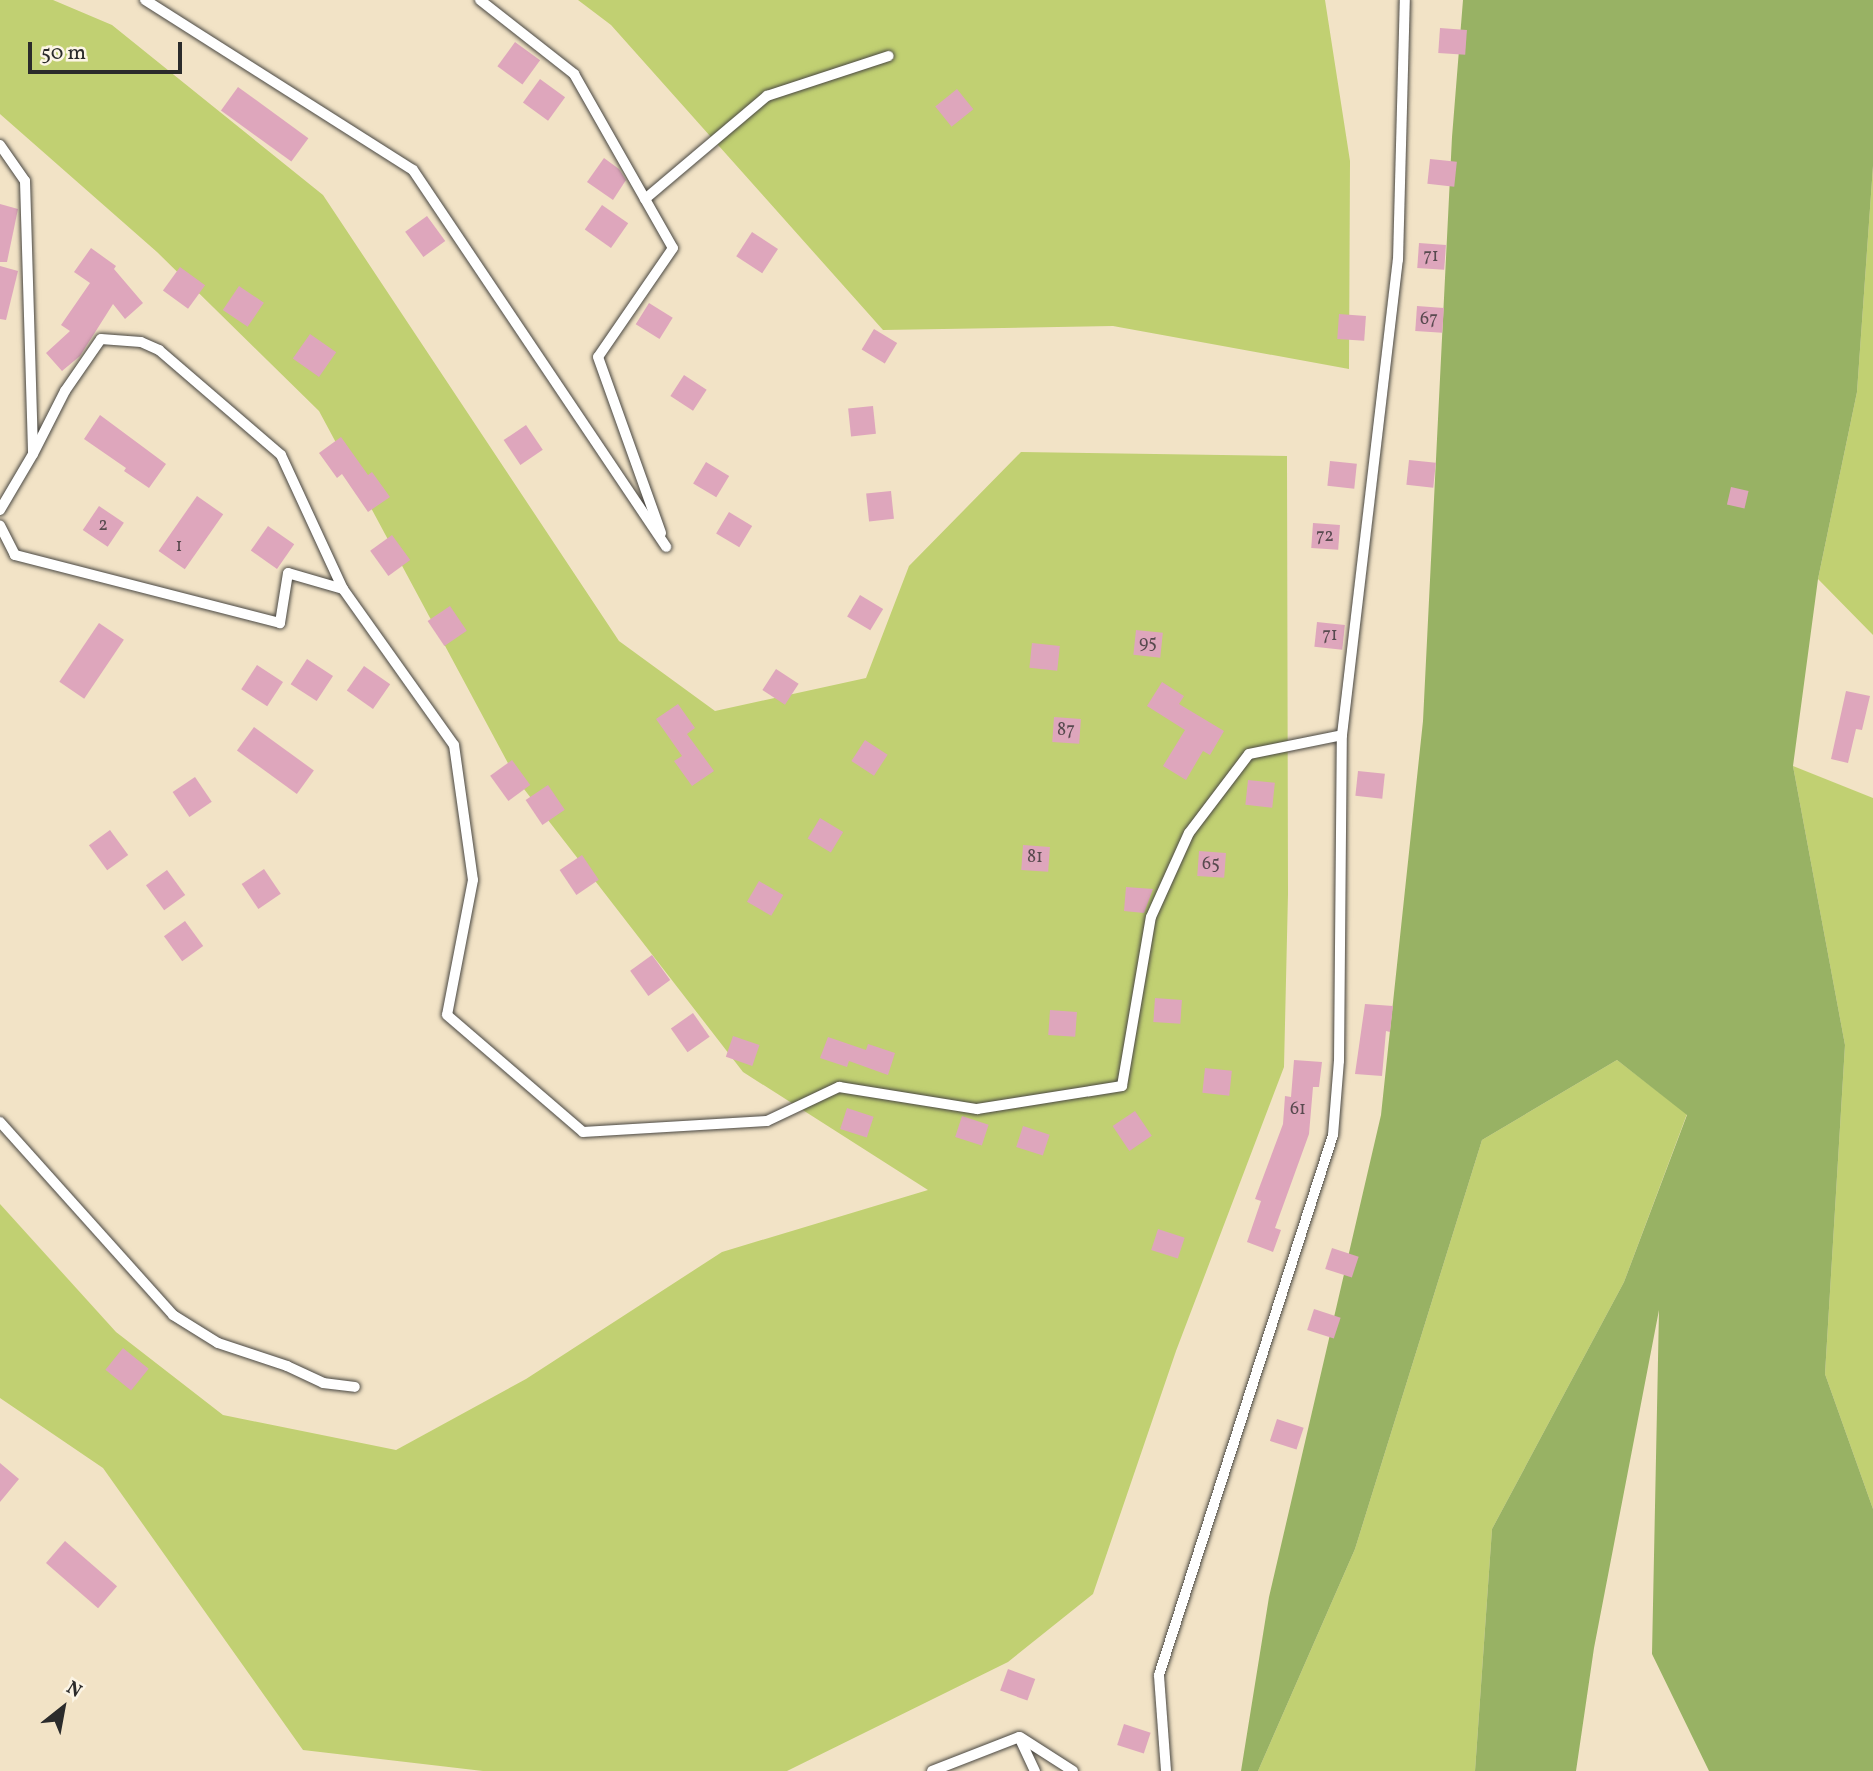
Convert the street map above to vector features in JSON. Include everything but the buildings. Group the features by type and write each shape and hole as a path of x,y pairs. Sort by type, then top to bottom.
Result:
{"lane":[{"path":"145,0 413,170 666,547 598,357 673,248 574,74 480,0"},
{"path":"1166,1771 1159,1675 1333,1135 1339,1061 1342,735 1398,260 1405,0"},
{"path":"645,199 767,96 888,56"},
{"path":"0,145 25,181 33,454"},
{"path":"0,510 33,454 65,391 101,339 141,342 159,350 281,455 343,589 454,745 473,880 447,1015 583,1132 767,1121 839,1087 977,1109 1122,1086 1151,917 1189,833 1249,754 1342,735"},
{"path":"0,526 15,555 280,623 288,573 343,589"},
{"path":"0,1122 173,1315 218,1343 287,1366 323,1383 355,1387"},
{"path":"932,1771 1019,1737"},
{"path":"1019,1737 1035,1771"},
{"path":"1019,1737 1073,1771"}],"green space":[{"path":"0,0 53,0 112,25 323,195 619,641 715,711 866,678 909,566 1021,452 1287,456 1288,894 1284,1067 1176,1351 1093,1594 1008,1662 787,1771 483,1771 303,1750 103,1468 0,1398 0,1204 116,1332 223,1415 396,1450 526,1379 722,1252 928,1190 743,1072 517,780 319,411 157,252 0,114"},
{"path":"578,0 1325,0 1350,161 1349,369 1113,326 883,330 611,25"},
{"path":"1463,0 1873,0 1873,166 1857,392 1818,579 1793,766 1845,1045 1825,1374 1873,1509 1873,1771 1709,1771 1652,1654 1659,1310 1594,1648 1576,1771 1475,1771 1492,1529 1624,1282 1687,1115 1617,1060 1482,1140 1355,1549 1258,1771 1241,1771 1269,1597 1381,1115 1423,721 1452,137"},
{"path":"1873,166 1873,635 1818,579 1857,392"},
{"path":"1793,766 1873,798 1873,1509 1825,1374 1845,1045"},
{"path":"1617,1060 1687,1114 1624,1282 1492,1529 1475,1771 1258,1771 1355,1549 1482,1140"}]}
